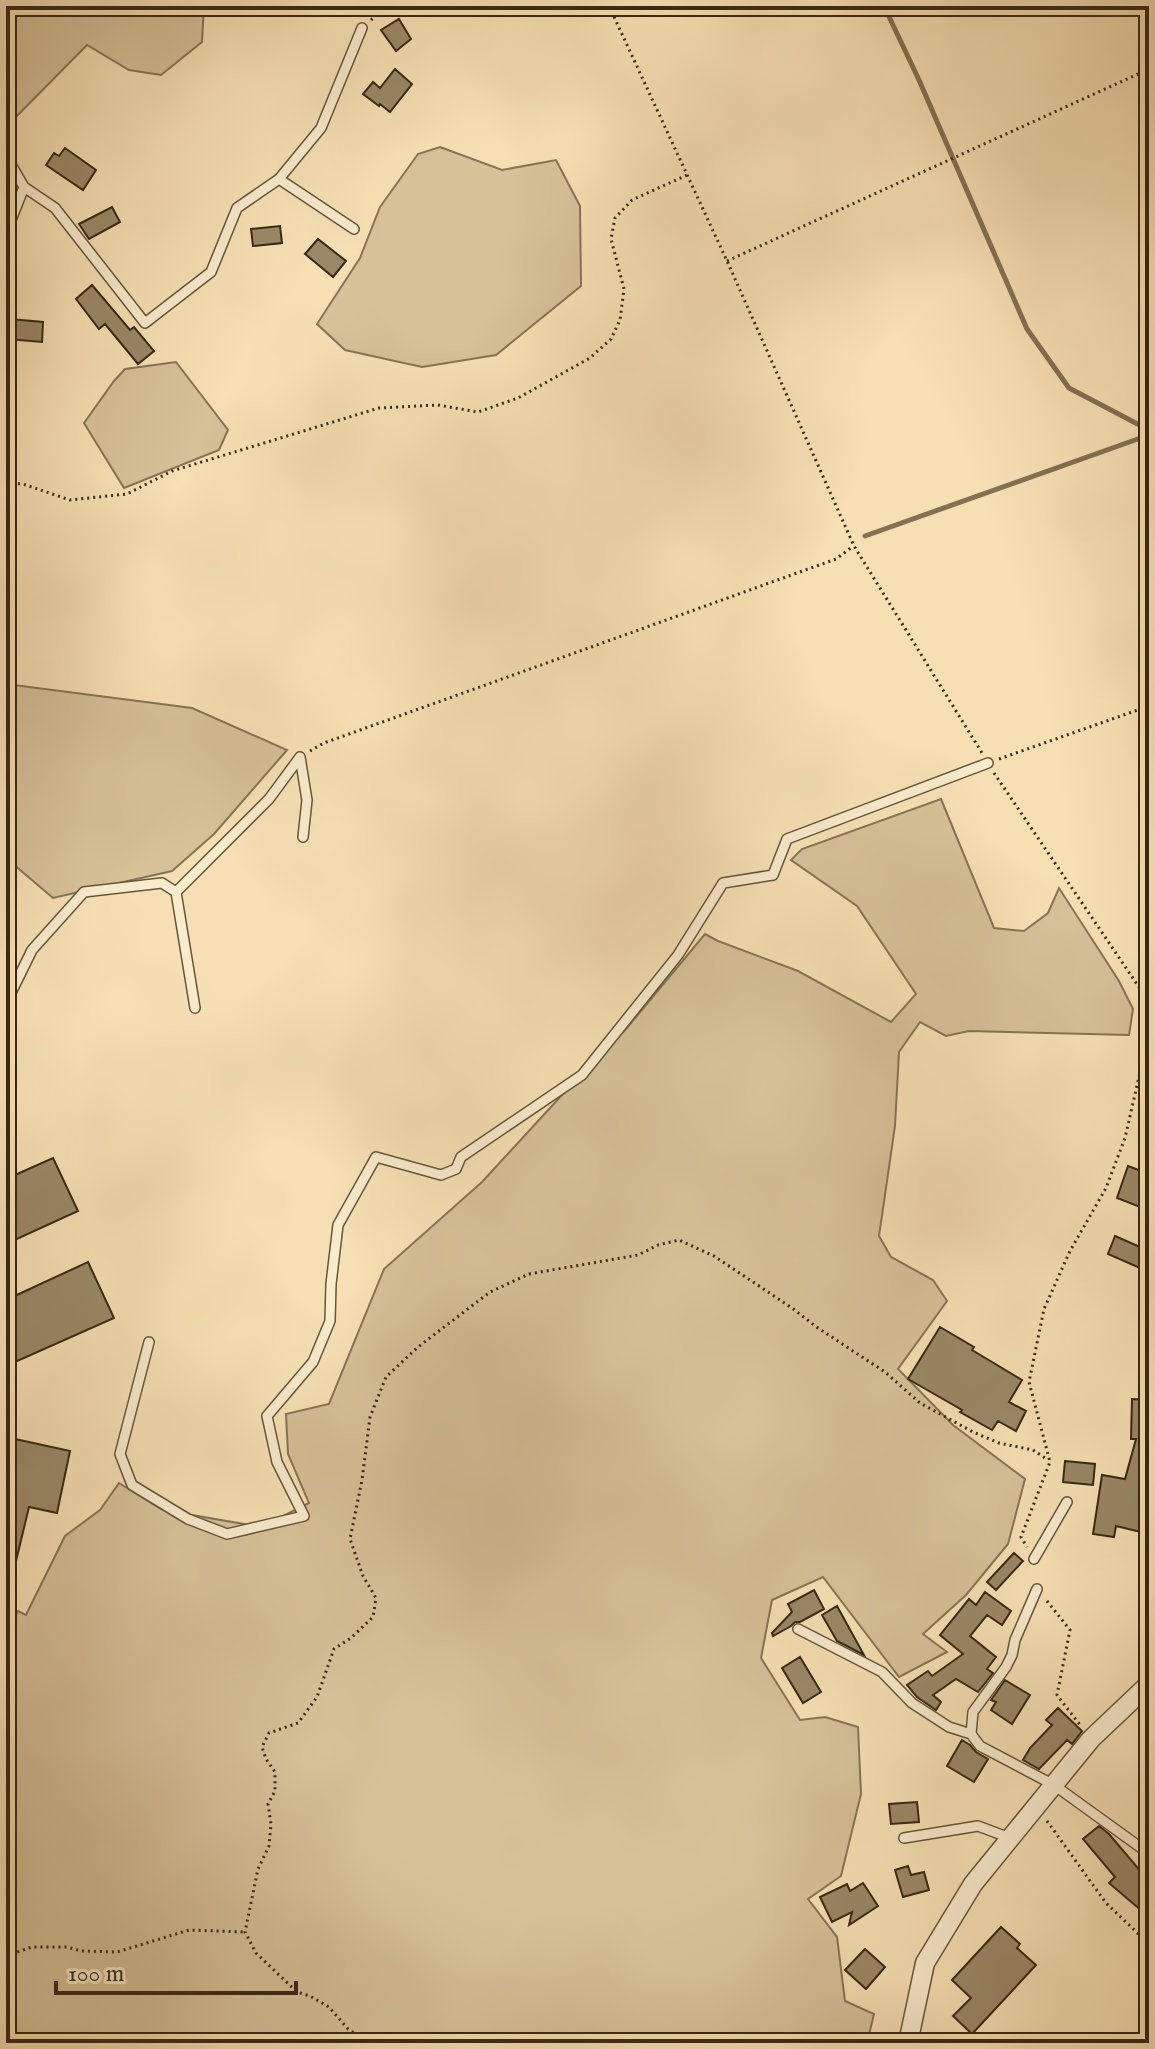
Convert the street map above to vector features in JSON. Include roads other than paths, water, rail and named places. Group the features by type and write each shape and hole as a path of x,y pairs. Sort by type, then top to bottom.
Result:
{"street":[{"path":"908,2043 925,1963 973,1884 1091,1739 1149,1684"}],"lane":[{"path":"6,156 24,187 55,208 145,323 211,272 237,208 279,179 321,128 362,28"},
{"path":"279,179 354,229"},
{"path":"6,233 24,187"},
{"path":"176,892 269,799 300,757 307,800 303,837"},
{"path":"149,1342 120,1454 132,1485 188,1519 227,1534 304,1516 277,1462 267,1416 313,1362 330,1321 338,1225 376,1157 441,1175 456,1169 461,1157 582,1075 678,955 723,883 773,875 787,839 988,763"},
{"path":"6,1003 32,950 84,892 162,883 176,892 195,1008"},
{"path":"1034,1559 1067,1502"},
{"path":"971,1734 973,1712 1006,1667 1037,1589"},
{"path":"798,1629 882,1672 912,1703 949,1727 971,1734 980,1746 1054,1785 1144,1850"},
{"path":"904,1838 978,1826 1010,1838"}],"waterway":[{"path":"884,6 1027,329 1069,388 1149,430"},
{"path":"865,536 1149,435"}]}
